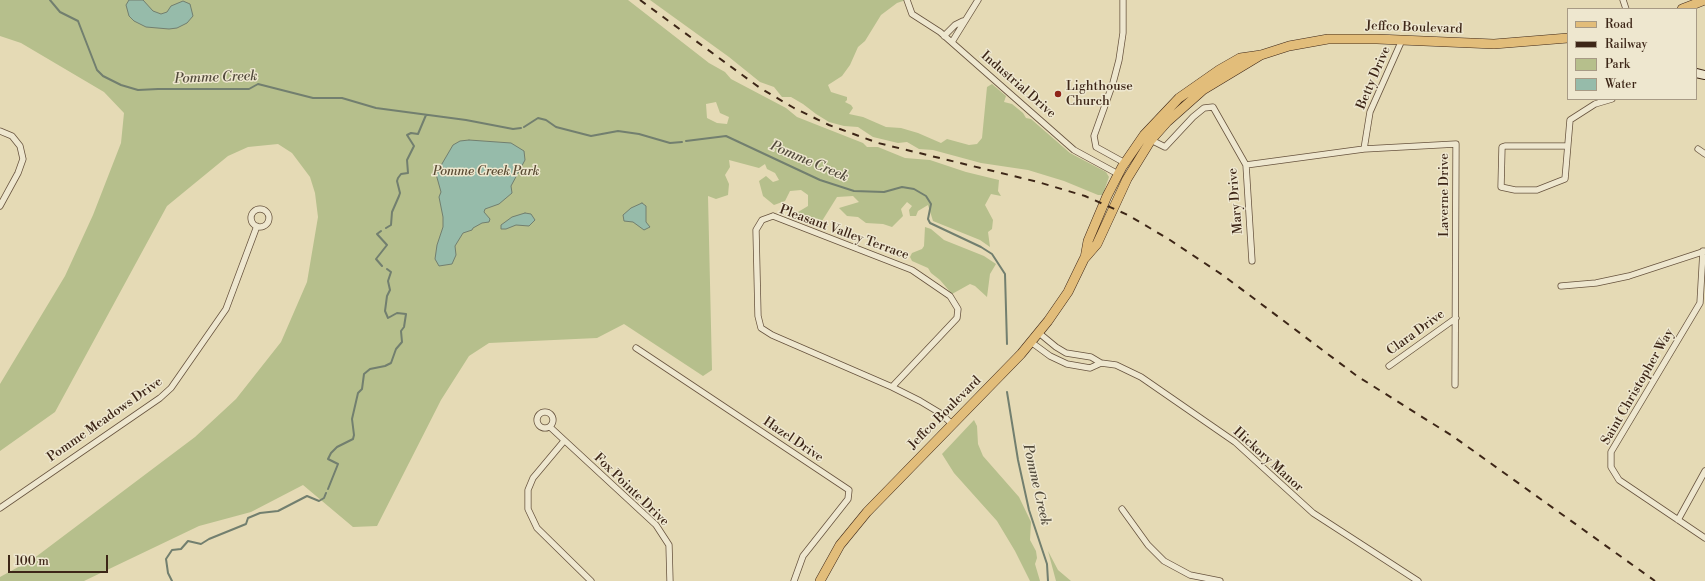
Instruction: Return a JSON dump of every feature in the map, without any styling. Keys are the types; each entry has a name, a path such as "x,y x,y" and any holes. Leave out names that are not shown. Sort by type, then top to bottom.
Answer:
{"main road":[{"path":"1685,8 1705,0"},
{"name":"Jeffco Boulevard","path":"820,581 828,563 854,526 887,489 952,424 1038,333 1068,292 1084,259 1088,240 1118,174 1144,135 1179,98 1218,70 1240,58 1261,55 1289,46 1328,39 1402,40 1494,44 1567,38"},
{"name":"Jeffco Boulevard","path":"1084,259 1097,244 1127,179 1151,140 1167,122 1203,90 1261,55"}],"street":[{"path":"952,42 959,33 963,22 978,0"},
{"path":"1123,0 1123,33 1116,72 1094,136 1096,147 1125,163"},
{"name":"Industrial Drive","path":"908,3 912,14 952,42 1074,150 1118,174"},
{"path":"944,36 952,27 963,22"},
{"path":"952,27 959,33"},
{"name":"Betty Drive","path":"1364,149 1370,112 1402,40"},
{"path":"1567,146 1504,146 1502,148 1501,187 1515,190 1537,190 1565,179 1570,120 1595,104 1609,100"},
{"name":"Mary Drive","path":"1151,140 1165,147 1193,117 1204,108 1213,107 1246,165 1252,261"},
{"path":"0,131 12,136 20,146 23,159 18,173 0,206"},
{"name":"Laverne Drive","path":"1246,165 1364,149 1456,144 1455,385"},
{"path":"1698,149 1705,154"},
{"name":"Pleasant Valley Terrace","path":"892,387 957,318 958,309 950,296 912,270 885,258 773,216 762,220 756,230 758,316 761,328 772,335 892,387 920,401 952,424"},
{"name":"Pomme Meadows Drive","path":"0,508 160,398 171,388 226,309 257,226"},
{"path":"1561,286 1596,283 1629,276 1704,251"},
{"name":"Saint Christopher Way","path":"1704,251 1700,303 1611,452 1611,467 1619,480 1705,538"},
{"name":"Clara Drive","path":"1389,366 1456,318"},
{"name":"Hickory Manor","path":"1038,333 1066,353 1091,357 1101,363 1124,368 1141,377 1235,442 1313,513 1418,581"},
{"name":"Hickory Manor","path":"1031,342 1050,356 1067,364 1090,368 1101,363"},
{"name":"Hazel Drive","path":"636,348 849,490 848,499 803,556 794,581"},
{"name":"Fox Pointe Drive","path":"550,427 656,525 669,545 670,581"},
{"path":"564,441 533,478 528,490 528,509 538,528 591,581"},
{"path":"1678,520 1705,471"},
{"path":"1122,509 1157,555 1173,568 1192,579 1220,581"}],"green space":[{"name":"Pomme Creek Park","path":"0,0 628,0 709,63 725,72 731,79 786,108 797,117 863,143 867,147 878,147 905,158 930,160 966,172 999,180 998,191 1001,196 991,194 985,205 993,220 992,229 988,232 990,247 980,240 933,221 928,205 918,211 916,216 910,216 909,210 912,206 907,202 901,209 903,216 892,227 883,224 866,223 858,217 847,216 839,208 859,202 853,196 837,197 822,221 812,223 798,212 808,206 808,195 801,190 790,191 785,201 774,205 763,196 759,181 766,176 773,182 779,180 775,173 767,169 765,164 759,168 729,160 730,167 725,175 729,184 728,195 716,199 708,196 712,370 703,376 624,324 597,338 489,343 469,356 441,400 377,526 353,527 303,485 251,512 199,526 84,581 0,581 0,577 33,559 195,437 236,399 281,342 307,282 318,217 315,193 310,177 292,153 278,144 248,147 228,156 167,206 55,412 0,451 0,384 65,276 93,215 121,143 124,113 104,92 21,43 0,36","holes":["716,102 720,113 729,117 727,124 717,123 707,118 706,104"]},
{"path":"650,0 906,0 897,3 881,15 865,41 858,47 850,65 842,76 828,85 831,92 847,97 845,102 853,108 849,114 863,117 886,127 901,128 918,133 941,143 947,139 969,145 977,144 982,138 987,87 992,84 1006,96 1004,102 1012,104 1023,113 1026,118 1031,119 1070,153 1106,172 1109,177 1104,191 1102,195 1098,195 1064,181 1028,170 981,163 933,150 919,149 907,142 898,143 873,137 858,127 844,126 829,122 791,97 782,97 774,87 760,82 729,57"},
{"path":"925,227 931,229 944,240 984,256 996,264 990,274 987,297 975,286 970,284 952,294 928,268 912,261 910,257 912,253 922,249 924,246"},
{"path":"974,420 977,426 978,444 983,456 1019,497 1031,522 1030,540 1036,551 1037,558 1035,564 1040,581 1030,581 1015,551 997,521 954,473 942,454"},
{"path":"1048,551 1058,570 1071,581 1056,581"}],"water":[{"path":"129,0 143,0 153,11 161,14 167,12 171,6 183,1 190,4 193,16 187,23 177,28 169,29 146,27 134,21 129,16 126,5"},
{"path":"469,140 511,143 524,151 525,160 511,186 512,193 499,204 485,209 484,212 490,219 489,222 482,223 472,230 463,233 455,246 456,255 452,264 439,266 435,259 437,245 443,227 443,217 439,197 441,192 436,174 453,145 460,141"},
{"path":"642,203 646,206 646,222 650,227 644,230 633,222 624,221 623,215 631,208"},
{"path":"525,213 531,214 535,220 529,226 516,225 506,229 501,229 501,225 512,217"}],"waterway":[{"name":"Pomme Creek","path":"50,0 60,12 78,21 97,70 103,76 121,85 138,90 249,89 258,84 313,98 342,98 376,108 466,120 513,129 521,128"},
{"path":"386,228 391,225 392,212 400,193 397,181 398,178 401,174 408,173 407,160 414,146 407,135 411,133 418,134 426,115"},
{"name":"Pomme Creek","path":"524,127 538,118 546,120 556,127 591,136 618,131 639,134 670,143 682,142"},
{"name":"Pomme Creek","path":"686,141 726,136 820,180 854,191 884,192 902,187 914,189 926,196 931,204 928,219 930,223 981,247 992,254 1005,274 1007,344"},
{"path":"381,231 377,234 387,245 376,259 382,266"},
{"path":"328,489 338,464 328,459 337,447 353,439 352,419 358,393 362,389 364,374 370,369 385,366 391,363 396,349 402,342 401,331 404,327 406,314 397,313 388,318 385,311 387,296 390,290 388,281 391,272 387,269"},
{"name":"Pomme Creek","path":"1007,392 1018,460 1029,510 1047,564 1048,581"},
{"path":"172,581 168,573 166,559 172,550 181,549 188,541 201,544 209,539 246,524 248,518 260,513 278,511 307,496 319,501 324,498 326,493"}],"railway":[{"path":"640,0 760,88 794,108 829,125 878,143 1038,182 1085,196 1128,215 1170,240 1224,276 1357,376 1454,437 1655,581"}],"place":[{"name":"Lighthouse Church","path":"1058,94"}]}
